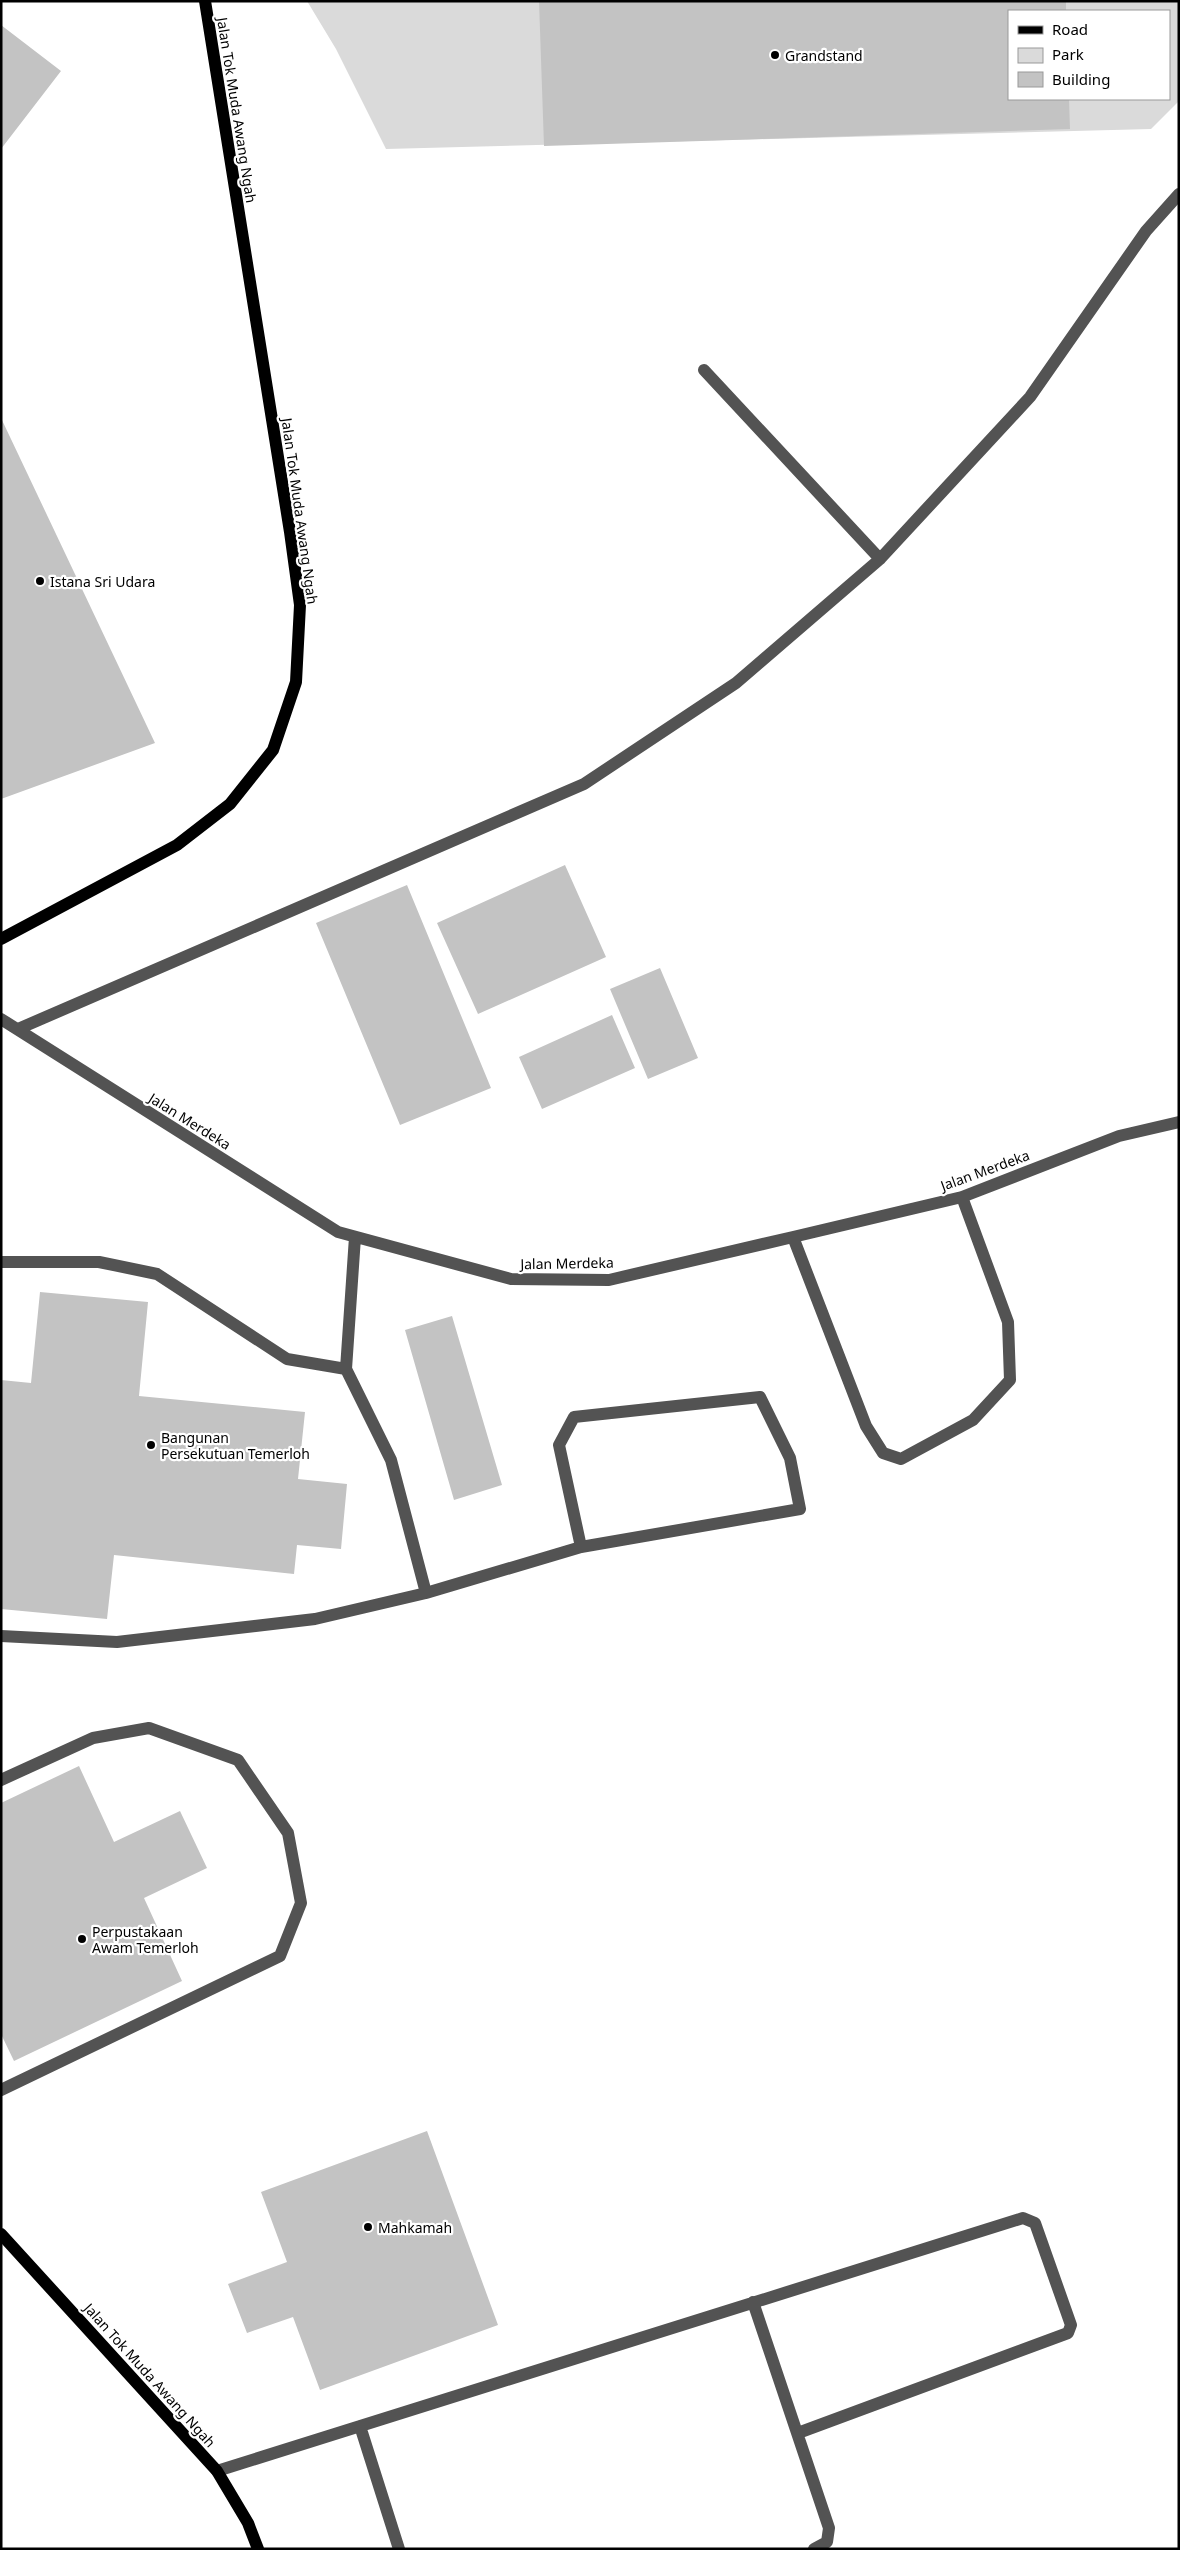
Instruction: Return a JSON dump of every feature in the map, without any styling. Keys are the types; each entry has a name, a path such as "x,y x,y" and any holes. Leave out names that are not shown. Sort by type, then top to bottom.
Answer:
{"main road":[{"name":"Jalan Tok Muda Awang Ngah","path":"1,939 178,845 230,804 274,750 296,682 300,605 205,1"},
{"name":"Jalan Tok Muda Awang Ngah","path":"1,2234 217,2471 235,2497 258,2549"}],"street":[{"path":"18,1029 584,784 736,683 880,559 1030,397 1146,231 1179,194"},
{"path":"704,370 880,559"},
{"name":"Jalan Merdeka","path":"1,1019 338,1232 511,1279 609,1280 793,1237 962,1197 1119,1136 1179,1122"},
{"path":"793,1237 866,1426 883,1453 902,1459 973,1420 1010,1380 1008,1322 962,1197"},
{"path":"355,1238 346,1369 390,1460 426,1593"},
{"path":"1,1262 98,1262 157,1274 287,1359 346,1369"},
{"path":"1,1636 117,1642 315,1619 426,1593 581,1547 800,1509 790,1458 760,1397 574,1417 559,1445 581,1547"},
{"path":"1,1780 93,1738 149,1728 238,1760 288,1833 301,1903 280,1956 1,2090"},
{"path":"217,2471 1023,2218 1035,2223 1071,2325 1068,2332 1063,2336 798,2433"},
{"path":"754,2302 829,2528 827,2542 814,2549"},
{"path":"360,2426 399,2549"}],"green space":[{"name":"Grandstand","path":"307,1 1179,1 1179,101 1151,129 386,149 336,49"}],"building":[{"name":"Grandstand","path":"539,1 1066,1 1066,10 1008,10 1008,100 1069,100 1070,129 544,146"},
{"path":"1,25 61,71 1,149"},
{"name":"Istana Sri Udara","path":"1,418 155,743 1,799"},
{"path":"565,865 606,957 478,1014 437,923"},
{"path":"407,885 491,1088 400,1125 316,923"},
{"path":"660,968 698,1058 648,1079 610,989"},
{"path":"612,1015 635,1068 542,1109 519,1057"},
{"name":"Bangunan Persekutuan Temerloh","path":"40,1292 148,1302 139,1396 305,1412 298,1479 347,1484 341,1549 297,1545 294,1574 114,1555 107,1619 1,1609 1,1380 31,1383"},
{"path":"452,1316 502,1485 454,1500 405,1330"},
{"name":"Perpustakaan Awam Temerloh","path":"79,1766 114,1842 180,1811 207,1868 144,1898 182,1981 14,2061 1,2034 1,1803"},
{"name":"Mahkamah","path":"427,2131 498,2325 320,2390 293,2317 247,2333 228,2284 287,2262 261,2192"}],"place":[{"name":"Grandstand","path":"775,55"},
{"name":"Istana Sri Udara","path":"40,581"},
{"name":"Bangunan Persekutuan Temerloh","path":"151,1445"},
{"name":"Perpustakaan Awam Temerloh","path":"82,1939"},
{"name":"Mahkamah","path":"368,2227"}]}
